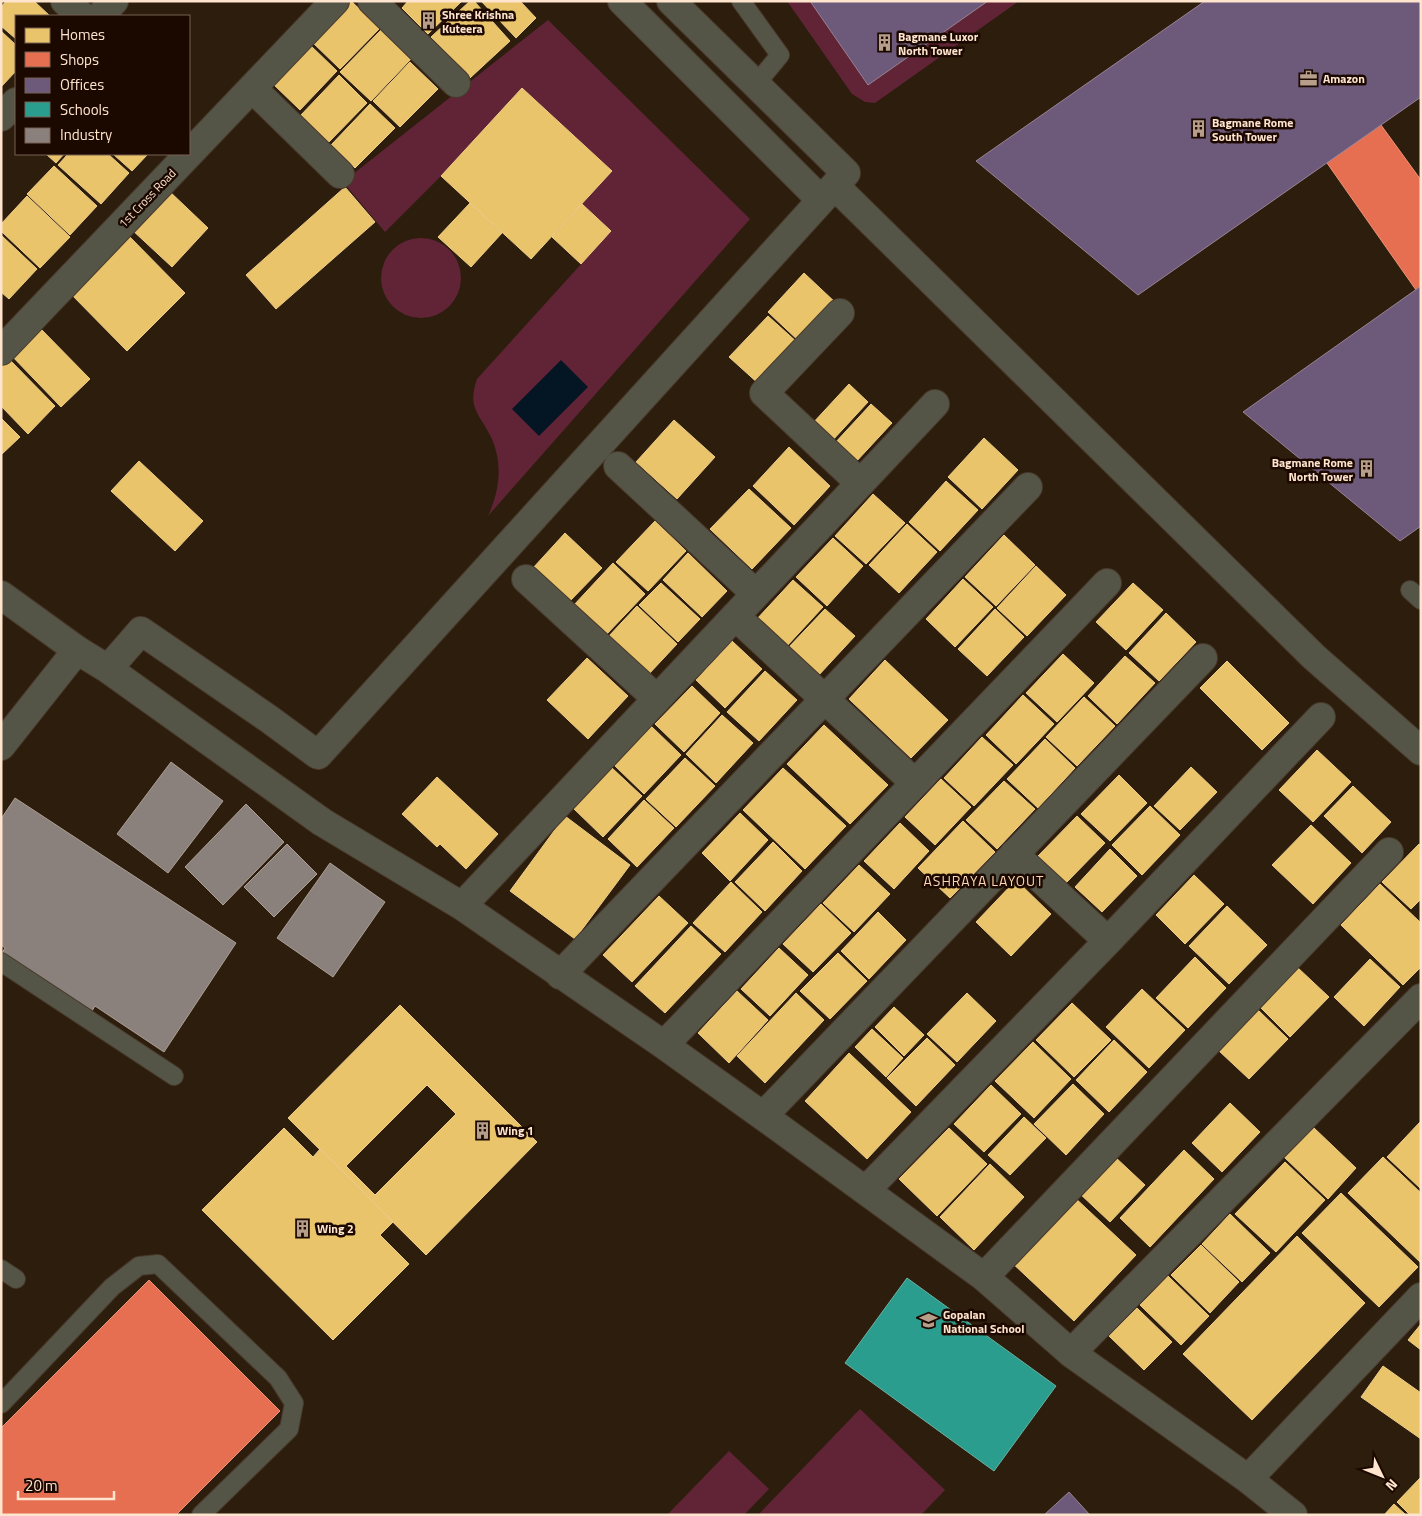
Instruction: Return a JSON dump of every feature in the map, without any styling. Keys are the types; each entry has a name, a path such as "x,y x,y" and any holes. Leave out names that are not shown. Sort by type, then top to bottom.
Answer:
{"street":[{"path":"65,1 81,15"},
{"path":"101,15 114,1"},
{"name":"1st Cross Road","path":"192,146 252,88 335,1"},
{"path":"372,1 456,84"},
{"path":"622,1 834,187 1314,657 1421,751"},
{"path":"671,1 756,84 834,187"},
{"path":"252,88 340,174"},
{"path":"1,117 15,103"},
{"name":"1st Cross Road","path":"1,351 184,155"},
{"path":"108,669 141,631 270,719 318,755 834,187"},
{"path":"840,313 764,393 860,483"},
{"path":"462,906 934,404"},
{"path":"618,466 756,594"},
{"path":"560,974 1028,487"},
{"path":"526,579 658,699"},
{"path":"664,1045 1107,583"},
{"path":"1,595 322,822 462,906 664,1045 984,1277 1071,1353 1248,1479 1293,1515"},
{"path":"735,616 915,783"},
{"path":"1,746 77,650"},
{"path":"763,1116 1203,658"},
{"path":"866,1190 1108,942 1321,717"},
{"path":"984,1277 1389,852"},
{"path":"1014,854 1108,942"},
{"path":"1071,1353 1421,998"},
{"path":"1248,1479 1421,1297"}],"lane":[{"path":"741,1 780,55 756,84"},
{"path":"1,962 174,1076"},
{"path":"1,1404 112,1287 139,1266 158,1264 278,1378 294,1402 289,1429 202,1515"},
{"path":"1,1269 16,1279"}],"shaded area":[{"path":"787,1 810,1 868,85 988,1 1019,1 875,103 865,102 852,94"},
{"path":"548,20 750,219 488,516 495,496 498,467 495,447 474,404 473,397 477,379 611,231 582,204 612,171 522,88 441,176 385,232 343,182"},
{"path":"421,238 436,241 449,250 458,263 461,278 458,293 449,306 436,315 421,318 406,315 393,306 384,293 381,278 384,263 393,250 406,241"},
{"path":"860,1409 945,1490 921,1515 758,1515"},
{"path":"729,1451 769,1489 744,1515 667,1515"}],"water":[{"path":"561,360 588,387 539,436 512,409"}],"building: Homes":[{"path":"6,1 34,1 49,15 15,15 15,38 1,26 1,7"},
{"path":"348,1 351,1 380,28 340,69 310,40"},
{"name":"Shree Krishna Kuteera","path":"408,1 462,1 428,34 402,8"},
{"path":"470,1 474,1 510,41 470,78 431,37"},
{"name":"Shree Krishna Kuteera","path":"481,1 520,1 536,18 516,38"},
{"path":"381,30 411,59 371,101 340,72"},
{"path":"1,31 15,44 15,72 1,87"},
{"path":"309,44 337,71 300,110 271,82"},
{"path":"410,62 438,89 400,127 373,101"},
{"path":"339,75 367,103 328,143 300,116"},
{"path":"522,88 612,171 531,259 441,176"},
{"path":"370,104 395,128 355,168 331,145"},
{"path":"47,155 63,155 56,163"},
{"path":"67,155 109,155 129,173 101,204 58,165"},
{"path":"114,155 147,155 132,171"},
{"path":"54,166 97,206 70,235 27,194"},
{"path":"345,187 375,222 276,309 246,275"},
{"path":"167,189 208,228 172,267 130,228"},
{"path":"27,196 70,237 40,268 1,231 1,224"},
{"path":"470,203 502,233 471,267 438,237"},
{"path":"582,204 611,231 581,264 552,237"},
{"path":"125,232 185,293 127,351 67,290"},
{"path":"1,235 37,269 9,299 1,292"},
{"path":"804,273 837,304 801,343 768,312"},
{"path":"768,316 799,344 760,385 729,357"},
{"path":"38,326 90,379 61,407 10,354"},
{"path":"7,357 55,406 28,434 1,406 1,362"},
{"path":"849,384 868,402 831,442 812,424"},
{"path":"871,404 892,423 854,464 834,444"},
{"path":"1,418 20,437 1,455"},
{"path":"674,420 715,457 677,499 636,462"},
{"path":"984,438 1018,470 982,509 948,477"},
{"path":"789,447 830,486 794,525 753,486"},
{"path":"139,461 203,521 175,551 111,491"},
{"path":"946,481 978,510 940,551 909,522"},
{"path":"749,489 791,528 752,569 710,529"},
{"path":"873,494 905,523 866,564 835,536"},
{"path":"655,521 686,551 648,591 616,562"},
{"path":"907,524 937,552 899,593 869,565"},
{"path":"565,533 602,568 569,602 533,568"},
{"path":"1004,535 1035,565 996,606 965,577"},
{"path":"833,538 863,566 827,606 796,577"},
{"path":"688,553 727,591 702,617 663,580"},
{"path":"613,563 645,594 605,636 573,606"},
{"path":"1036,566 1066,595 1027,636 997,608"},
{"path":"963,579 993,607 955,647 926,619"},
{"path":"793,580 823,607 786,647 756,620"},
{"path":"661,583 700,619 678,642 639,605"},
{"path":"1133,583 1163,610 1126,650 1096,622"},
{"path":"637,606 677,644 648,675 608,637"},
{"path":"825,609 855,636 818,676 788,648"},
{"path":"995,609 1024,637 987,676 958,649"},
{"path":"1166,613 1196,642 1159,681 1129,653"},
{"path":"732,641 762,669 725,708 696,680"},
{"path":"1063,654 1094,683 1057,722 1026,693"},
{"path":"1125,656 1155,683 1117,724 1088,696"},
{"path":"587,658 628,696 588,739 547,700"},
{"path":"885,660 948,720 911,758 849,699"},
{"path":"1227,661 1289,723 1262,750 1200,688"},
{"path":"765,671 797,700 759,741 727,712"},
{"path":"692,686 720,713 684,752 655,724"},
{"path":"1023,695 1054,724 1016,764 986,735"},
{"path":"1084,697 1115,726 1077,766 1046,737"},
{"path":"722,715 753,743 716,783 686,754"},
{"path":"824,725 888,785 850,824 787,764"},
{"path":"651,726 681,755 644,794 614,765"},
{"path":"982,737 1013,765 974,806 944,778"},
{"path":"1045,739 1075,768 1038,808 1007,779"},
{"path":"1317,750 1351,782 1313,822 1279,790"},
{"path":"685,758 715,786 676,827 646,799"},
{"path":"1191,767 1217,792 1180,830 1154,806"},
{"path":"612,768 642,796 603,837 573,808"},
{"path":"783,768 846,826 805,869 743,810"},
{"path":"1119,775 1147,803 1110,841 1081,814"},
{"path":"437,777 498,834 466,869 440,844 437,847 402,814"},
{"path":"941,779 971,807 935,845 905,817"},
{"path":"1004,781 1035,809 997,849 966,820"},
{"path":"1353,786 1391,822 1362,853 1324,816"},
{"path":"644,800 674,828 637,867 608,839"},
{"path":"1150,806 1180,835 1142,875 1112,845"},
{"path":"740,813 768,840 730,881 702,853"},
{"path":"565,816 630,865 575,939 510,891"},
{"path":"1077,816 1105,843 1066,883 1038,856"},
{"path":"963,821 995,852 950,898 918,868"},
{"path":"900,823 929,851 894,889 864,861"},
{"path":"1311,825 1351,863 1313,904 1272,865"},
{"path":"773,842 802,871 765,911 735,882"},
{"path":"1419,844 1421,845 1421,899 1411,909 1382,882"},
{"path":"1110,849 1137,876 1102,912 1075,887"},
{"path":"859,865 890,894 854,932 823,903"},
{"path":"1194,875 1224,904 1185,944 1156,915"},
{"path":"1016,880 1051,914 1011,956 976,922"},
{"path":"731,882 762,912 725,952 693,923"},
{"path":"1380,884 1421,923 1421,967 1403,985 1341,925"},
{"path":"659,896 688,923 632,982 603,955"},
{"path":"821,904 851,933 813,972 783,944"},
{"path":"1227,906 1267,945 1229,984 1189,946"},
{"path":"878,912 906,940 869,979 841,951"},
{"path":"691,926 721,954 665,1013 635,986"},
{"path":"779,948 808,975 770,1016 741,989"},
{"path":"838,953 867,981 830,1019 800,991"},
{"path":"1195,957 1226,988 1188,1028 1156,998"},
{"path":"1370,959 1400,987 1364,1026 1334,997"},
{"path":"1297,967 1329,997 1290,1037 1259,1006"},
{"path":"1142,989 1185,1030 1149,1068 1106,1027"},
{"path":"737,991 768,1020 729,1063 698,1033"},
{"path":"796,993 824,1020 765,1083 737,1056"},
{"path":"967,993 996,1021 957,1062 927,1034"},
{"path":"1072,1003 1111,1040 1074,1077 1036,1040"},
{"name":"Wing 1","path":"400,1005 537,1142 426,1255 288,1118","holes":["427,1085 456,1114 375,1195 346,1166"]},
{"path":"894,1007 924,1035 904,1056 875,1027"},
{"path":"1257,1009 1288,1039 1249,1079 1218,1050"},
{"path":"872,1029 903,1058 886,1077 855,1047"},
{"path":"927,1038 955,1065 916,1106 887,1078"},
{"path":"1114,1040 1147,1072 1109,1112 1076,1080"},
{"path":"1033,1042 1071,1079 1034,1118 995,1081"},
{"path":"849,1053 911,1112 867,1159 805,1101"},
{"path":"1073,1084 1104,1114 1066,1155 1034,1124"},
{"path":"991,1085 1021,1114 984,1152 954,1124"},
{"path":"1230,1103 1260,1132 1222,1172 1192,1143"},
{"path":"1024,1117 1046,1138 1010,1175 988,1155"},
{"path":"1421,1123 1421,1189 1387,1157"},
{"path":"1313,1127 1356,1168 1328,1199 1284,1157"},
{"name":"Wing 2","path":"284,1128 313,1157 320,1149 393,1222 380,1235 409,1264 333,1340 202,1210"},
{"path":"949,1128 987,1164 937,1216 899,1179"},
{"path":"1184,1150 1214,1179 1150,1247 1120,1218"},
{"path":"1113,1155 1145,1185 1110,1222 1078,1192"},
{"path":"1383,1157 1421,1193 1421,1263 1348,1193"},
{"path":"1285,1162 1325,1200 1276,1252 1235,1214"},
{"path":"990,1164 1024,1197 974,1250 940,1217"},
{"path":"1341,1193 1418,1267 1379,1307 1302,1233"},
{"path":"1072,1195 1136,1255 1074,1321 1009,1260"},
{"path":"1230,1214 1270,1253 1242,1282 1202,1244"},
{"path":"1297,1236 1365,1303 1252,1420 1183,1354"},
{"path":"1201,1245 1239,1282 1210,1313 1171,1275"},
{"path":"1168,1276 1209,1316 1181,1345 1140,1305"},
{"path":"1137,1308 1172,1342 1144,1370 1109,1336"},
{"path":"1421,1324 1421,1350 1408,1340"},
{"path":"1383,1366 1421,1393 1421,1439 1361,1397"},
{"path":"1421,1477 1421,1515 1410,1515 1397,1502"},
{"path":"1394,1504 1406,1515 1384,1515"}],"building: Shops":[{"path":"1381,125 1421,180 1421,286 1416,290 1327,163"},
{"path":"149,1280 280,1411 176,1515 1,1515 1,1428"}],"building: Offices":[{"name":"Bagmane Luxor North Tower","path":"810,1 988,1 868,85"},
{"name":"Bagmane Rome South Tower","path":"1205,1 1421,1 1421,97 1138,295 976,161"},
{"name":"Bagmane Rome North Tower","path":"1421,286 1421,526 1400,541 1243,412"},
{"path":"1069,1492 1090,1515 1044,1515"}],"building: Schools":[{"path":"907,1278 1056,1386 994,1471 845,1363"}],"building: Industry":[{"path":"171,762 223,801 168,873 117,834"},
{"path":"15,798 236,943 164,1052 95,1006 89,1016 2,953 5,948 1,945 1,819"},
{"path":"246,804 284,842 223,905 185,867"},
{"path":"287,844 317,874 274,917 244,887"},
{"path":"330,863 385,902 333,977 277,938"}],"place":[{"name":"Shree Krishna Kuteera","path":"428,21"},
{"name":"Bagmane Luxor North Tower","path":"884,43"},
{"name":"Amazon","path":"1309,78"},
{"name":"Bagmane Rome South Tower","path":"1198,129"},
{"name":"Bagmane Rome North Tower","path":"1367,469"},
{"name":"Wing 1","path":"483,1130"},
{"name":"Wing 2","path":"303,1228"},
{"name":"Gopalan National School","path":"929,1321"}],"district":[{"name":"ASHRAYA LAYOUT","path":"984,880"}]}
